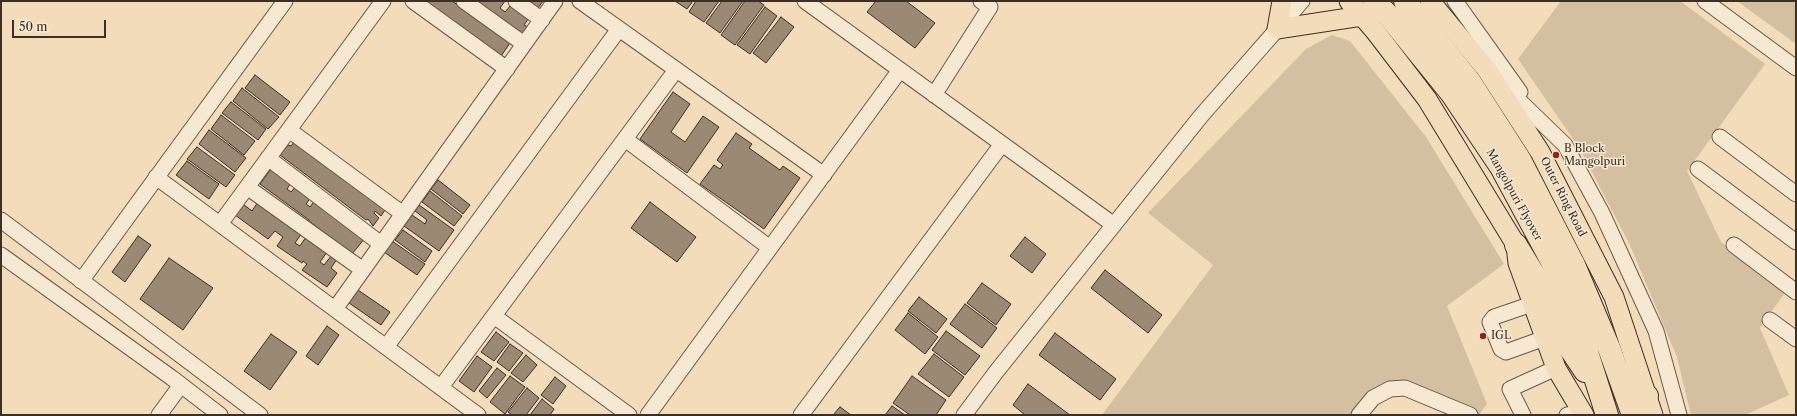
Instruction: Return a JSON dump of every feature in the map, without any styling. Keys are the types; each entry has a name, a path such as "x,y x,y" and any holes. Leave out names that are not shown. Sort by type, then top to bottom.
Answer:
{"highway":[{"name":"Mangolpuri Flyover","path":"1405,1 1470,82 1520,160 1574,265 1614,361 1633,415"},
{"name":"Mangolpuri Flyover","path":"1368,8 1389,16 1452,94 1501,167 1556,269 1592,367 1604,405"},
{"path":"1516,245 1539,283 1557,329 1604,405"},
{"path":"1614,361 1650,405"}],"main road":[{"path":"1282,1 1277,29 1368,8"},
{"path":"1349,1 1368,8 1427,99 1516,245 1518,263 1532,304 1556,368 1578,414"},
{"name":"Outer Ring Road","path":"1430,1 1487,70 1540,152 1614,297 1650,405"}],"street":[{"path":"81,281 285,1"},
{"path":"220,224 384,1"},
{"path":"413,1 507,69"},
{"path":"464,1 524,44"},
{"path":"516,1 542,20"},
{"path":"335,309 555,1"},
{"path":"580,1 824,175"},
{"path":"805,1 1114,225"},
{"path":"964,415 996,372 1201,116 1302,1"},
{"path":"1455,1 1540,121"},
{"path":"1705,1 1796,68"},
{"path":"934,95 988,3"},
{"path":"386,347 619,29"},
{"path":"441,387 676,70"},
{"path":"648,415 900,70"},
{"path":"1487,70 1564,144 1602,213 1656,330 1679,415"},
{"path":"289,130 403,214"},
{"path":"1720,137 1796,194"},
{"path":"625,139 770,248"},
{"path":"801,415 1002,144"},
{"path":"268,158 381,244"},
{"path":"1698,169 1796,242"},
{"path":"156,177 478,415"},
{"path":"247,187 363,270"},
{"path":"1,220 260,415"},
{"path":"1734,245 1796,292"},
{"path":"1,255 181,385 220,415"},
{"path":"1532,304 1494,317 1490,322 1501,348 1506,352 1545,338"},
{"path":"494,316 629,415"},
{"path":"1770,320 1796,339"},
{"path":"1523,415 1510,389 1556,368"},
{"path":"159,415 181,385"},
{"path":"1359,415 1373,398 1390,389 1405,388 1470,415"}],"shaded area":[{"path":"1561,1 1680,1 1765,64 1687,171 1721,242 1786,291 1760,328 1789,395 1745,415 1691,415 1677,357 1629,243 1580,149 1518,59"},
{"path":"1737,1 1796,1 1796,44"},
{"path":"1332,35 1350,41 1426,137 1504,264 1447,306 1487,404 1479,415 1470,415 1390,385 1364,415 1102,415 1213,265 1148,213 1306,49"}],"building":[{"path":"416,1 452,1 510,43 499,59"},
{"path":"470,1 505,1 500,8 505,12 511,5 529,18 524,25 528,27 521,37"},
{"path":"524,1 543,1 536,11"},
{"path":"675,1 693,1 687,9"},
{"path":"696,1 719,1 704,22 689,12"},
{"path":"722,1 743,1 720,33 706,23"},
{"path":"745,1 758,1 764,5 735,45 721,35"},
{"path":"876,1 906,1 935,23 915,48 867,12"},
{"path":"765,7 777,16 750,54 737,45"},
{"path":"781,17 794,27 766,63 753,53"},
{"path":"255,75 290,102 280,115 245,88"},
{"path":"242,88 279,117 268,129 233,101"},
{"path":"673,92 690,104 671,132 685,142 703,116 719,127 687,173 640,139"},
{"path":"231,102 266,129 258,140 222,113"},
{"path":"221,115 255,141 244,155 211,129"},
{"path":"209,130 246,158 235,172 199,144"},
{"path":"736,133 752,144 749,148 780,170 783,166 800,178 764,229 700,184 714,165 720,169 723,165 717,160"},
{"path":"297,138 387,207 381,216 375,211 374,213 379,218 373,226 368,219 366,220 280,155 288,145 291,146"},
{"path":"197,147 235,175 226,187 187,159"},
{"path":"187,161 219,184 209,199 176,175"},
{"path":"273,166 292,181 287,189 291,192 297,185 312,196 306,204 310,207 316,199 365,238 352,254 260,184"},
{"path":"438,180 470,205 463,214 431,189"},
{"path":"430,191 462,216 454,226 422,202"},
{"path":"258,202 302,233 295,243 300,246 306,237 327,252 320,262 324,265 332,255 337,259 331,268 337,273 327,287 302,270 307,264 303,261 302,263 277,246 283,237 275,231 268,239 235,215 243,204 252,211"},
{"path":"650,202 696,237 677,262 631,228"},
{"path":"419,205 454,230 439,251 404,226 412,215 425,224 427,220 415,211"},
{"path":"403,230 432,251 425,262 395,240"},
{"path":"138,236 151,245 125,282 112,272"},
{"path":"1025,237 1046,254 1032,273 1010,256"},
{"path":"392,241 425,264 417,275 384,252"},
{"path":"169,258 213,288 183,330 140,299"},
{"path":"1105,270 1162,315 1148,333 1091,288"},
{"path":"982,283 1011,304 996,325 967,303"},
{"path":"358,290 390,312 381,325 349,303"},
{"path":"919,297 947,319 936,333 908,311"},
{"path":"965,304 997,328 982,348 950,324"},
{"path":"908,313 938,337 925,354 895,330"},
{"path":"327,326 339,335 318,365 306,356"},
{"path":"946,331 980,356 965,375 932,350"},
{"path":"496,332 509,342 494,361 481,352"},
{"path":"1055,333 1116,379 1100,400 1039,355"},
{"path":"271,334 297,352 270,390 244,371"},
{"path":"510,344 523,353 509,371 497,362"},
{"path":"934,354 964,377 949,397 918,374"},
{"path":"526,355 537,365 523,382 511,373"},
{"path":"477,356 492,367 474,392 459,381"},
{"path":"497,368 506,375 487,398 479,391"},
{"path":"510,376 525,387 505,414 490,402"},
{"path":"912,376 946,400 936,415 910,415 893,403"},
{"path":"555,377 566,386 553,404 541,395"},
{"path":"1028,384 1070,415 1025,415 1013,405"},
{"path":"527,388 539,398 526,415 512,415 508,412"},
{"path":"542,399 554,409 550,415 530,415"},
{"path":"892,406 905,415 885,415"},
{"path":"840,407 851,415 833,415"}],"place":[{"name":"B Block Mangolpuri","path":"1556,155"},
{"name":"IGL","path":"1483,336"}]}
